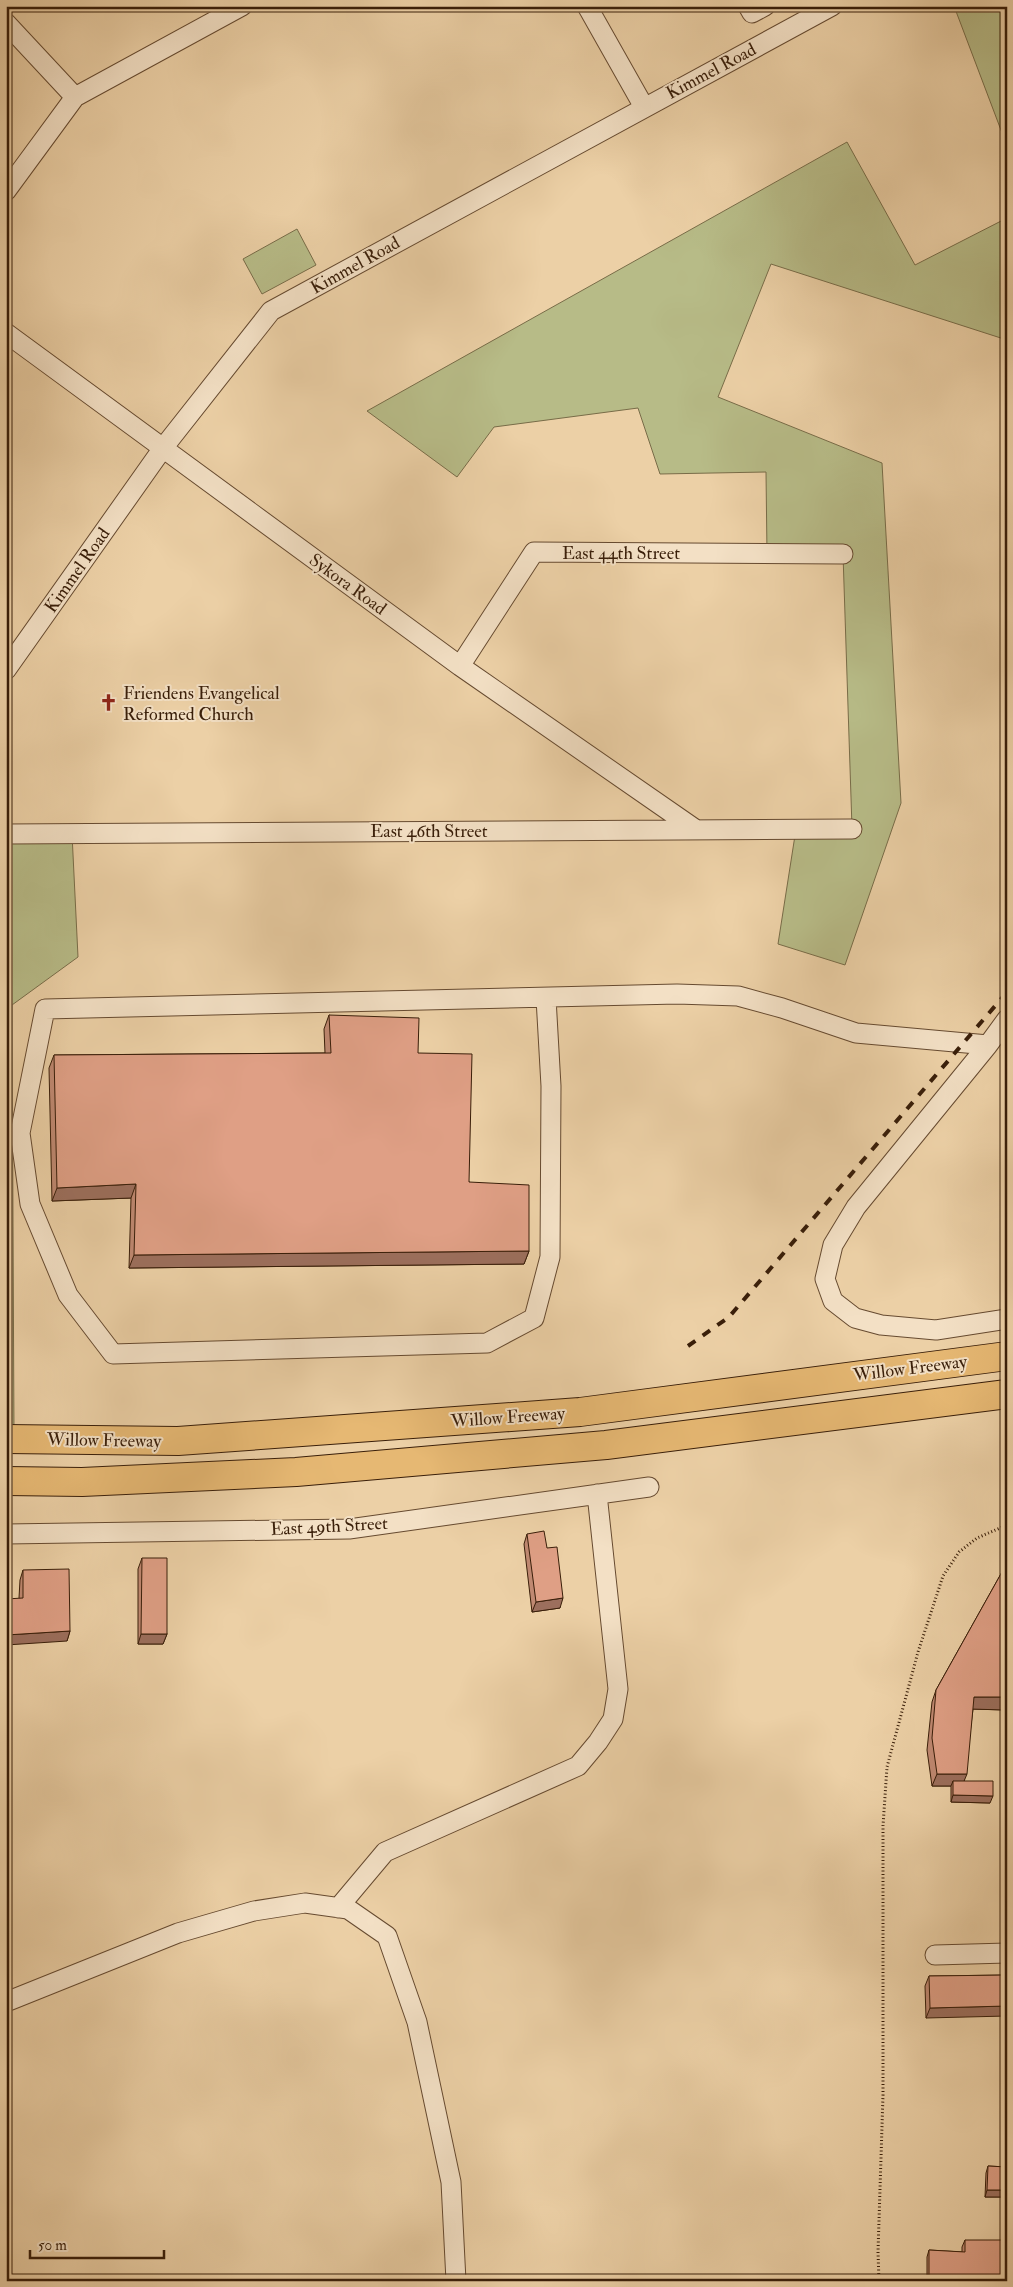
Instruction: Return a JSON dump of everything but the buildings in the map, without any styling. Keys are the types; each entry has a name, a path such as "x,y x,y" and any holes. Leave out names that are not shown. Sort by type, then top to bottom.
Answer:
{"highway":[{"name":"Willow Freeway","path":"6,1439 178,1441 580,1412 1007,1356"},
{"name":"Willow Freeway","path":"6,1481 82,1482 296,1472 567,1449 998,1395"}],"street":[{"path":"6,191 75,98 242,6"},
{"path":"587,6 644,107"},
{"path":"748,6 752,13 765,6"},
{"name":"Kimmel Road","path":"6,670 163,448 271,311 832,6"},
{"path":"6,23 75,98"},
{"name":"Sykora Road","path":"6,333 460,666 695,829"},
{"name":"East 44th Street","path":"460,666 534,552 843,554"},
{"name":"East 46th Street","path":"6,834 852,829"},
{"path":"546,998 551,1086 550,1257 534,1318 487,1343 112,1354 68,1295 30,1204 20,1133 45,1009 677,994 738,996 782,1008 856,1033 988,1045"},
{"path":"1007,1019 856,1207 834,1246 825,1279 833,1301 855,1318 880,1325 936,1330 1007,1319"},
{"name":"East 49th Street","path":"6,1534 348,1529 649,1487"},
{"path":"338,1908 385,1852 578,1766 598,1742 612,1719 618,1689 597,1494"},
{"path":"6,2002 178,1933 254,1910 305,1903 348,1909 387,1936 417,2022 451,2182 456,2281"},
{"path":"934,1955 1007,1953"}],"path":[{"path":"880,2281 878,2252 883,2095 883,1826 887,1767 918,1652 943,1576 959,1552 978,1538 1007,1525"}],"green space":[{"path":"954,6 1007,6 1007,146"},
{"path":"847,142 915,265 1007,218 1007,340 771,264 718,397 882,463 901,803 845,965 778,944 796,829 852,828 843,554 767,554 766,472 660,474 638,408 494,427 457,477 367,411"},
{"path":"297,229 316,265 262,294 243,259"},
{"path":"6,834 72,834 78,957 12,1005 14,1439 6,1439"}],"railway":[{"path":"688,1346 729,1317 1007,992"}],"place":[{"name":"Friendens Evangelical Reformed Church","path":"109,703"}]}
